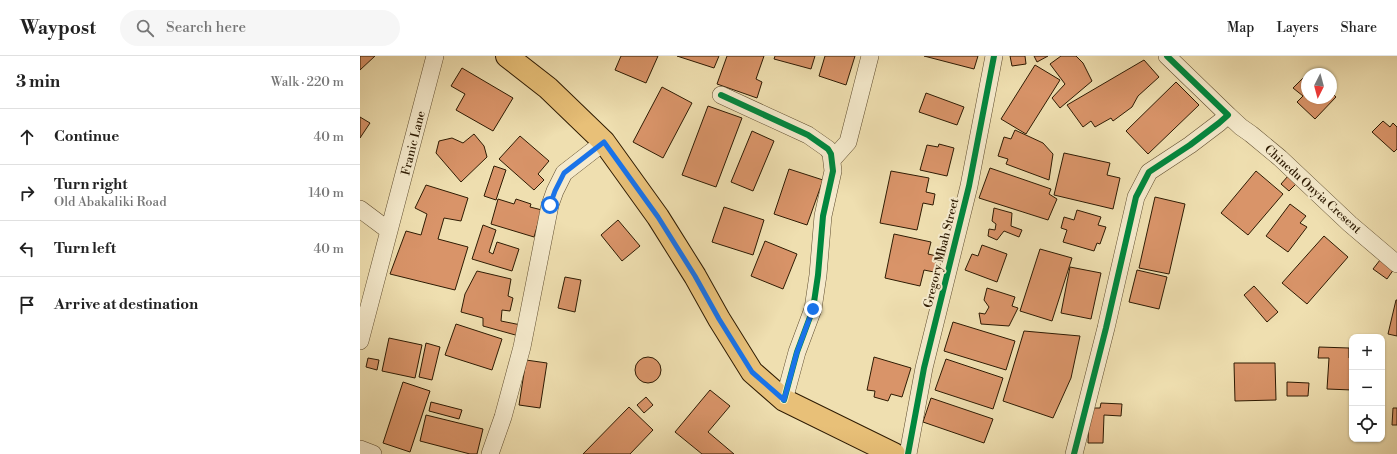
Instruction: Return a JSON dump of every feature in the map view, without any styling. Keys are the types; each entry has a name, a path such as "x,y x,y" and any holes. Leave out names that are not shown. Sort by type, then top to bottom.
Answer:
{"main road":[{"path":"507,56 548,88 604,142 658,217 752,372 784,400 894,454"}],"street":[{"name":"Franic Lane","path":"360,341 435,56"},
{"path":"832,160 848,142 870,56"},
{"name":"Gregory Mbah Street","path":"908,454 924,368 969,186 994,56"},
{"name":"Chinedu Onyia Cresent","path":"1167,56 1241,127 1280,158 1350,224 1397,264"},
{"path":"721,95 808,135 828,149 831,154 834,171 823,216 818,276 813,309 797,352 784,400"},
{"path":"1074,454 1106,328 1136,197 1149,172 1190,145 1228,115"},
{"path":"490,454 503,417 522,347 550,205 555,191 564,173 604,142"},
{"path":"360,209 388,230"},
{"path":"360,449 373,454"}],"building":[{"path":"360,56 375,56 360,70"},
{"path":"621,56 658,56 646,83 615,70"},
{"path":"677,56 719,56 714,68"},
{"path":"727,56 764,56 756,79 762,82 757,98 717,84"},
{"path":"775,56 815,56 811,69 774,59"},
{"path":"825,56 855,56 846,85 819,76"},
{"path":"924,56 978,56 974,69"},
{"path":"1010,56 1025,56 1026,64 1012,66"},
{"path":"1034,56 1048,56 1037,62"},
{"path":"1061,56 1076,56 1083,63 1092,81 1060,108 1052,98 1065,84 1050,64"},
{"path":"1144,60 1159,77 1138,96 1132,107 1113,121 1111,118 1095,127 1091,121 1083,127 1067,105"},
{"path":"1035,65 1060,80 1026,134 1001,119"},
{"path":"462,68 513,98 493,131 456,110 465,94 451,86"},
{"path":"1301,80 1301,94 1293,88"},
{"path":"1176,82 1199,105 1148,154 1126,131"},
{"path":"662,87 692,103 663,158 633,142"},
{"path":"926,93 964,107 957,125 919,112"},
{"path":"1301,98 1301,104 1329,104 1315,119 1297,102"},
{"path":"708,106 742,118 716,187 682,175"},
{"path":"360,117 370,123 360,138"},
{"path":"1383,121 1390,127 1393,123 1397,127 1397,149 1394,152 1372,132"},
{"path":"1015,130 1043,143 1053,154 1049,180 1006,164 1008,159 998,156 1004,137 1011,139"},
{"path":"752,131 774,141 753,191 731,182"},
{"path":"474,134 484,146 487,157 461,182 436,153 439,141 452,138 463,143"},
{"path":"520,136 549,161 538,174 544,180 534,190 499,159"},
{"path":"939,144 954,148 947,176 920,170 927,145 938,147"},
{"path":"1064,153 1110,163 1107,175 1120,178 1113,209 1054,195"},
{"path":"494,166 506,170 496,200 484,196"},
{"path":"990,168 1051,189 1049,194 1057,199 1048,220 979,198"},
{"path":"789,169 823,180 807,225 774,214"},
{"path":"891,171 929,178 926,192 935,194 933,205 923,203 917,230 880,223"},
{"path":"1256,171 1283,194 1248,235 1221,213"},
{"path":"1288,176 1297,183 1289,191 1281,184"},
{"path":"426,185 468,198 461,221 444,218 438,239 468,247 455,290 390,274 406,231 421,235 427,214 415,208"},
{"path":"1155,197 1185,204 1169,274 1139,268"},
{"path":"498,199 514,204 516,199 531,204 530,207 542,210 534,237 491,224"},
{"path":"1290,204 1306,216 1300,223 1307,227 1288,252 1266,236"},
{"path":"724,207 764,220 753,255 712,242"},
{"path":"994,208 1012,213 1011,226 1022,230 1019,237 1004,231 997,240 988,236 989,229 995,230 996,224 992,221"},
{"path":"1077,210 1101,217 1098,225 1106,227 1100,244 1097,243 1094,251 1063,242 1067,230 1061,228 1064,217 1074,220"},
{"path":"618,220 640,246 622,261 601,235"},
{"path":"483,225 496,230 489,252 493,254 497,242 519,249 512,271 472,259"},
{"path":"894,234 931,242 928,254 937,256 934,272 924,270 920,286 885,278"},
{"path":"1324,236 1348,257 1307,304 1282,283"},
{"path":"765,241 797,254 783,289 751,276"},
{"path":"982,245 1007,254 997,282 965,270 972,254 978,256"},
{"path":"1040,249 1072,258 1052,321 1020,311"},
{"path":"1380,260 1394,269 1387,279 1373,269"},
{"path":"1070,267 1101,273 1091,319 1061,313"},
{"path":"1137,270 1167,277 1159,309 1129,302"},
{"path":"477,271 511,279 508,296 513,298 510,311 502,310 501,321 521,325 519,336 483,326 483,318 461,312 465,294"},
{"path":"565,277 581,280 575,312 558,308"},
{"path":"1254,286 1278,312 1267,322 1244,295"},
{"path":"987,288 1015,297 1012,306 1018,308 1009,326 981,324 979,313 985,314 989,307 984,300"},
{"path":"1397,300 1397,336 1388,334"},
{"path":"953,322 1015,341 1006,370 944,351"},
{"path":"456,324 502,339 492,370 445,355"},
{"path":"1024,331 1080,336 1071,378 1053,418 1003,401"},
{"path":"389,338 422,345 415,378 382,371"},
{"path":"426,343 440,347 432,380 419,377"},
{"path":"1319,347 1349,348 1349,390 1327,389 1329,358 1318,358"},
{"path":"648,357 657,361 661,370 657,379 648,383 639,379 635,370 639,361"},
{"path":"874,357 911,368 902,397 891,394 888,401 874,397 875,391 867,390"},
{"path":"368,358 379,360 377,370 366,367"},
{"path":"946,359 1003,378 993,409 935,390"},
{"path":"526,360 547,363 540,408 519,405"},
{"path":"1234,363 1275,363 1276,400 1235,401"},
{"path":"403,382 430,391 410,452 383,443"},
{"path":"1287,382 1309,383 1308,396 1287,396"},
{"path":"710,390 730,406 708,432 734,454 702,454 675,432"},
{"path":"646,397 653,405 644,413 637,405"},
{"path":"931,398 993,419 984,443 923,422"},
{"path":"431,402 462,410 459,419 429,411"},
{"path":"1101,403 1122,404 1121,416 1104,415 1103,443 1088,443 1089,408 1100,408"},
{"path":"629,407 653,430 630,454 583,454"},
{"path":"1393,408 1397,408 1397,425 1392,425"},
{"path":"426,415 483,429 477,454 470,454 420,441"}],"cycle path":[{"path":"908,454 924,368 969,186 994,56"},
{"path":"1074,454 1106,328 1136,197 1149,172 1190,145 1228,115 1167,56"},
{"path":"721,95 808,135 828,149 831,154 833,171 823,216 818,275 813,309 797,352 784,400"}],"route":[{"path":"550,205 564,173 604,142 658,217 752,372 784,400 797,352 813,309"}]}
